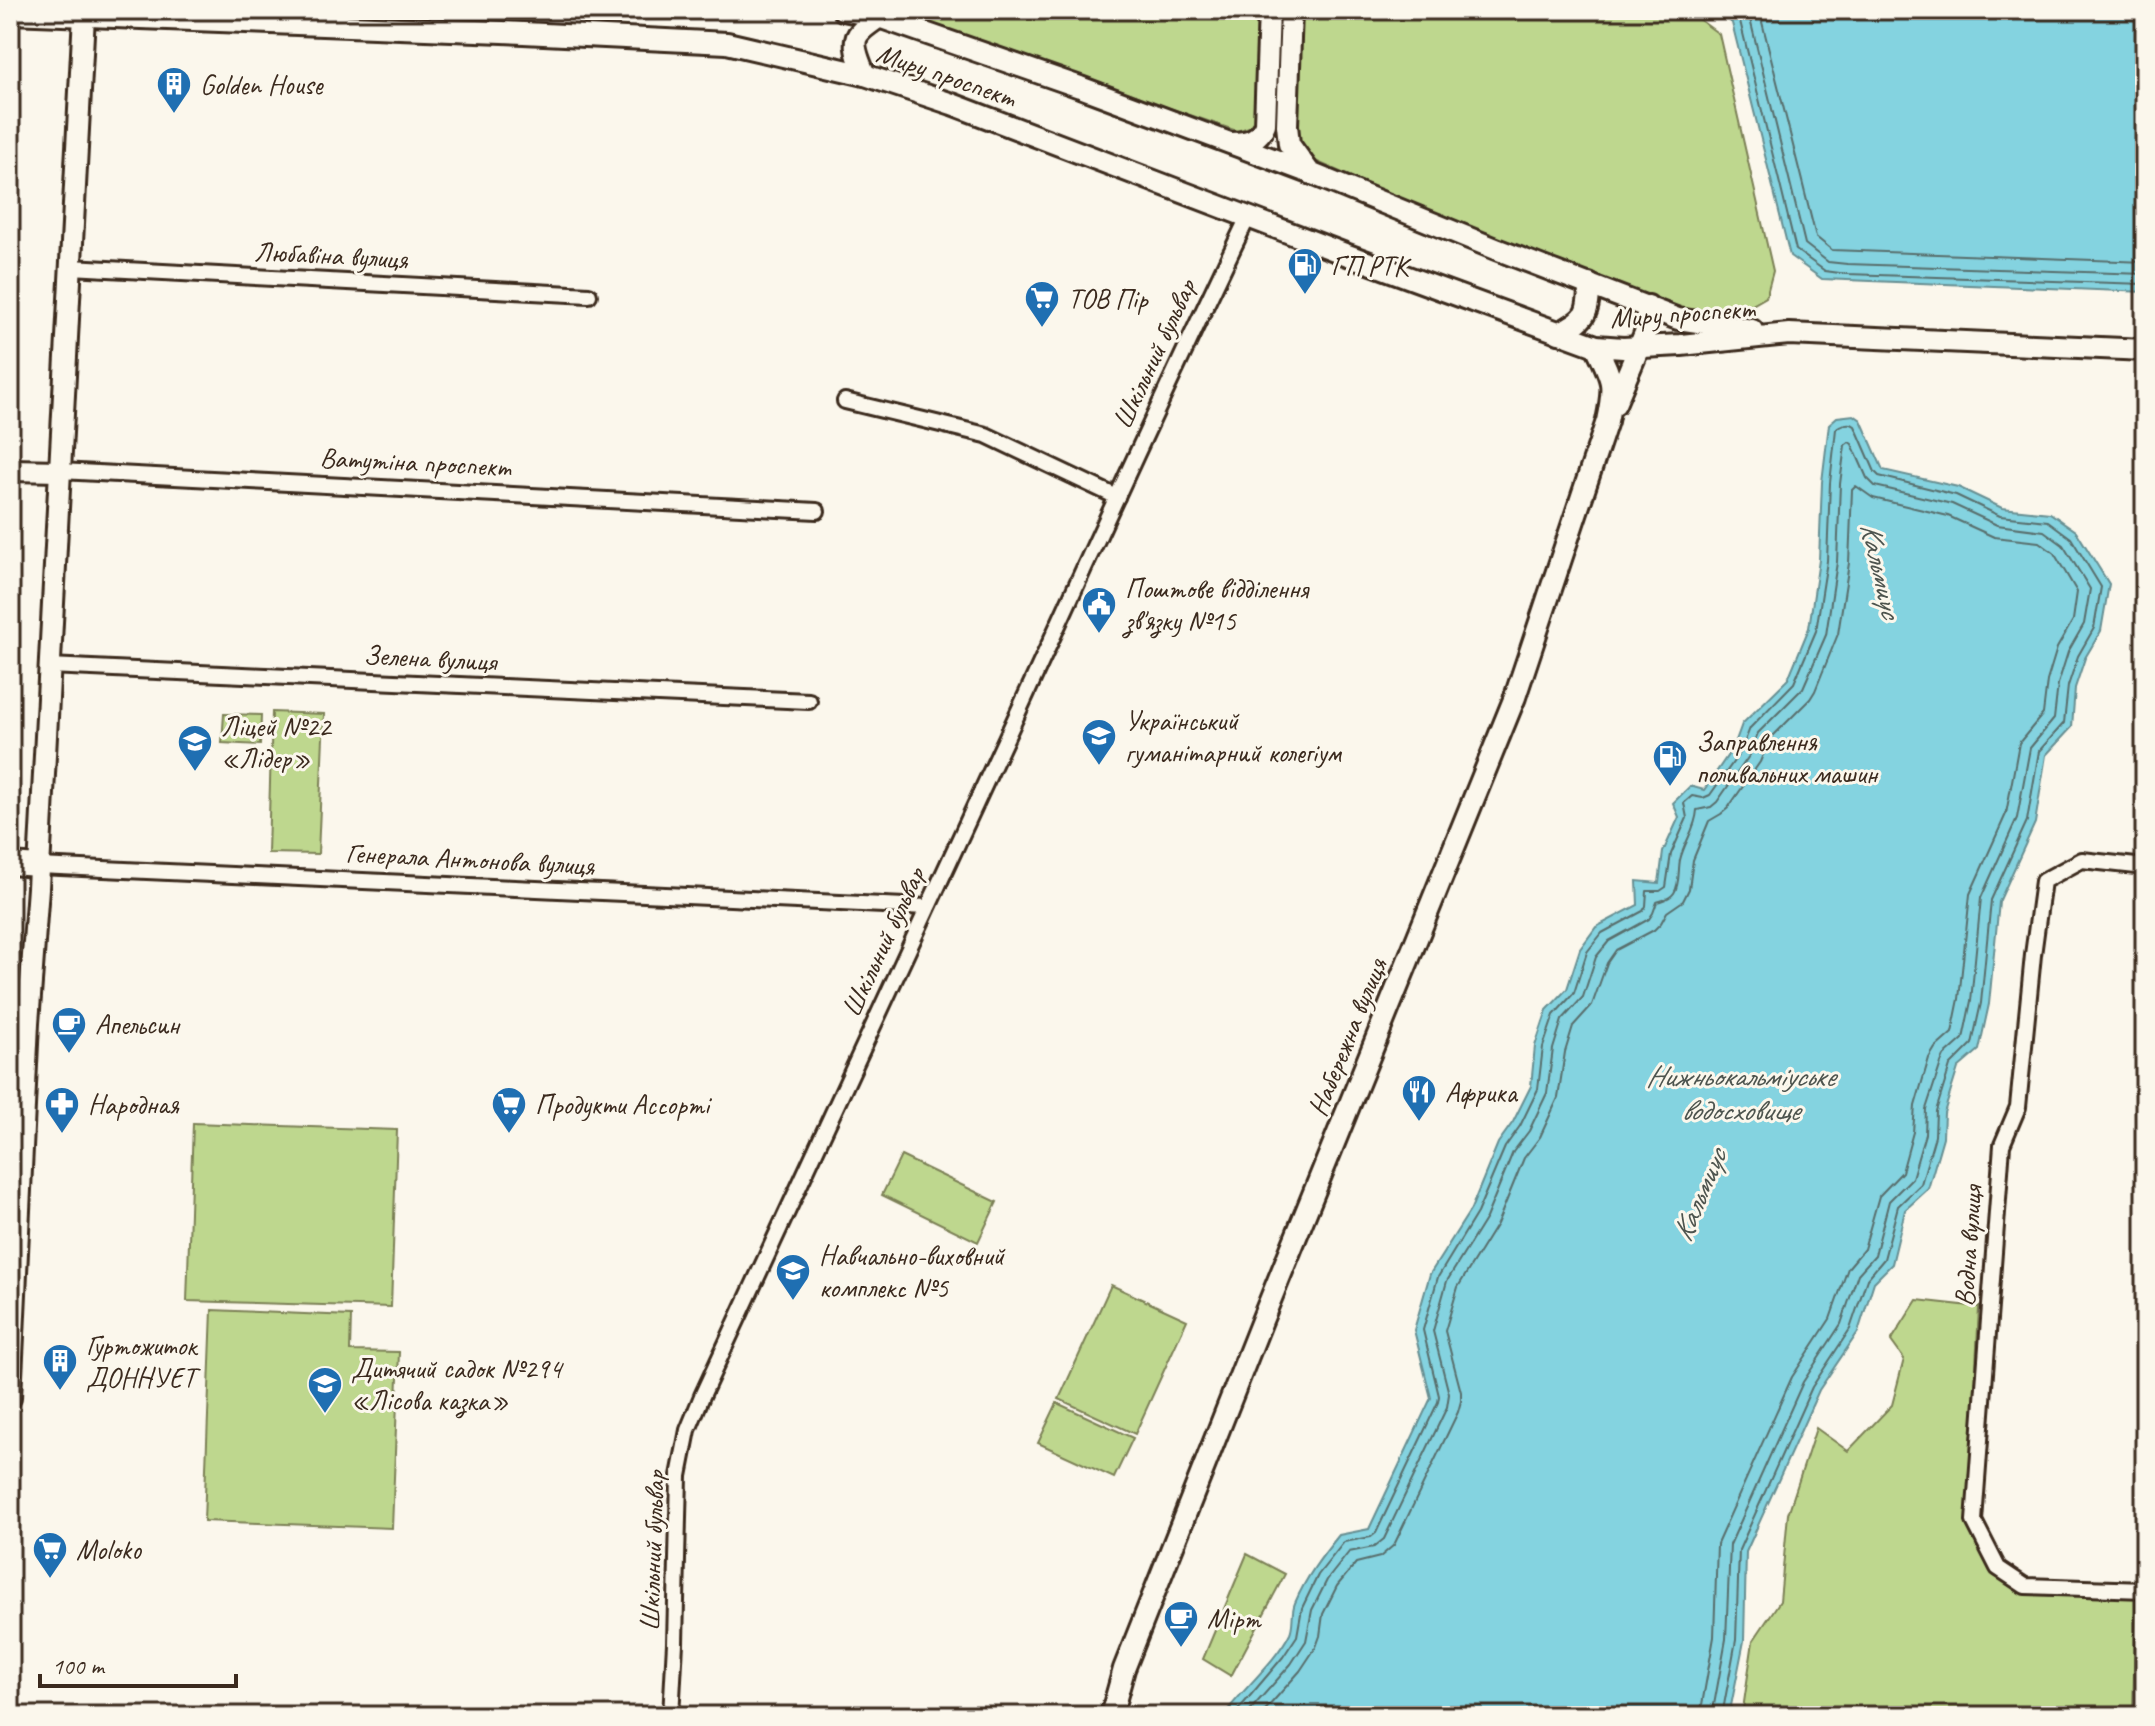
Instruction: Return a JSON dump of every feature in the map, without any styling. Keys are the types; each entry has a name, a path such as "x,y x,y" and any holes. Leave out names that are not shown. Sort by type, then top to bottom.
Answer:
{"main road":[{"path":"246,22 264,10"},
{"name":"Миру проспект","path":"843,10 879,17 1080,87 1310,173 1678,319 1784,334 2145,350"},
{"path":"1230,143 1249,143 1261,133 1265,124 1269,10"},
{"path":"1291,10 1289,144 1310,173"},
{"name":"Миру проспект","path":"10,13 727,43 865,75 952,104 1596,346 1640,348 1784,334"},
{"path":"10,1398 15,1193 39,866 84,15"},
{"path":"865,75 856,42 858,35 879,17"},
{"path":"1559,333 1580,323 1587,314 1589,284"},
{"path":"1607,421 1640,348 1647,325 1648,306"},
{"path":"1625,383 1650,362 1681,345"},
{"path":"1596,346 1612,385 1607,421"},
{"name":"Набережна вулиця","path":"1111,1716 1124,1669 1249,1351 1515,697 1607,421"},
{"name":"Ватутіна проспект","path":"10,470 60,471"},
{"name":"Генерала Антонова вулиця","path":"10,864 39,866"},
{"name":"Набережна вулиця","path":"1097,1716 1124,1669"}],"street":[{"name":"Шкільний бульвар","path":"671,1716 679,1476 688,1430 808,1162 1248,217"},
{"name":"Любавіна вулиця","path":"71,267 589,295"},
{"path":"845,401 986,435 1117,497"},
{"name":"Ватутіна проспект","path":"60,471 817,511"},
{"name":"Зелена вулиця","path":"49,666 809,701"},
{"name":"Водна вулиця","path":"2145,867 2082,860 2043,881 2018,1107 2002,1145 1974,1521 1998,1568 2025,1586 2145,1590"},
{"name":"Генерала Антонова вулиця","path":"39,866 927,907"}],"green space":[{"path":"882,10 1257,10 1255,119 1249,127 1237,131"},
{"path":"1301,10 1686,10 1719,34 1773,271 1766,297 1740,312 1705,317 1442,217 1304,156 1297,145"},
{"path":"272,712 324,714 318,854 268,853"},
{"path":"224,714 261,715 260,745 222,743"},
{"path":"193,1123 397,1130 391,1307 187,1301"},
{"path":"901,1156 997,1202 978,1242 882,1195"},
{"path":"1111,1285 1187,1320 1135,1434 1059,1399"},
{"path":"1917,1300 1979,1307 1968,1524 2022,1590 2136,1594 2133,1716 1742,1716 1753,1641 1780,1601 1788,1514 1816,1428 1848,1451 1892,1405 1904,1359 1891,1341"},
{"path":"212,1310 351,1316 350,1351 399,1352 392,1528 204,1521"},
{"path":"1057,1403 1133,1438 1114,1478 1038,1443"},
{"path":"1247,1554 1285,1574 1231,1676 1203,1659"}],"water":[{"path":"1717,10 2145,10 2145,292 1822,279 1790,256 1732,23"},
{"name":"Нижньокальміуське водосховище","path":"1854,415 1861,420 1883,470 1958,487 2002,508 2050,513 2076,531 2109,584 2101,631 2085,658 2075,688 2072,727 2046,755 2035,823 1999,902 1989,1004 1979,1050 1958,1068 1944,1113 1943,1137 1928,1189 1905,1210 1892,1264 1874,1282 1858,1332 1819,1390 1746,1552 1744,1641 1729,1716 1223,1716 1284,1643 1291,1629 1299,1593 1339,1535 1369,1529 1431,1398 1414,1330 1430,1274 1471,1209 1498,1143 1513,1122 1531,1086 1535,1046 1547,1010 1567,989 1580,949 1596,927 1638,905 1637,881 1659,883 1663,852 1679,817 1673,803 1690,786 1704,790 1734,746 1742,724 1788,679 1809,628 1819,560 1822,482 1829,424 1837,417"}],"place":[{"name":"Golden House","path":"174,115"},
{"name":"ГП РТК","path":"1305,296"},
{"name":"ТОВ Пір","path":"1042,329"},
{"name":"Поштове відділення зв'язку №15","path":"1099,635"},
{"name":"Український гуманітарний колегіум","path":"1099,767"},
{"name":"Ліцей №22 «Лідер»","path":"195,773"},
{"name":"Заправлення поливальних машин","path":"1670,788"},
{"name":"Апельсин","path":"69,1055"},
{"name":"Африка","path":"1419,1123"},
{"name":"Народная","path":"62,1135"},
{"name":"Продукти Ассорті","path":"509,1135"},
{"name":"Навчально-виховний комплекс №5","path":"793,1302"},
{"name":"Гуртожиток ДОННУЕТ","path":"60,1392"},
{"name":"Дитячий садок №294 «Лісова казка»","path":"325,1415"},
{"name":"Moloko","path":"50,1580"},
{"name":"Мірт","path":"1181,1649"}],"water label":[{"name":"Кальмиус","path":"1881,570"},
{"name":"Кальмиус","path":"1699,1195"}]}
